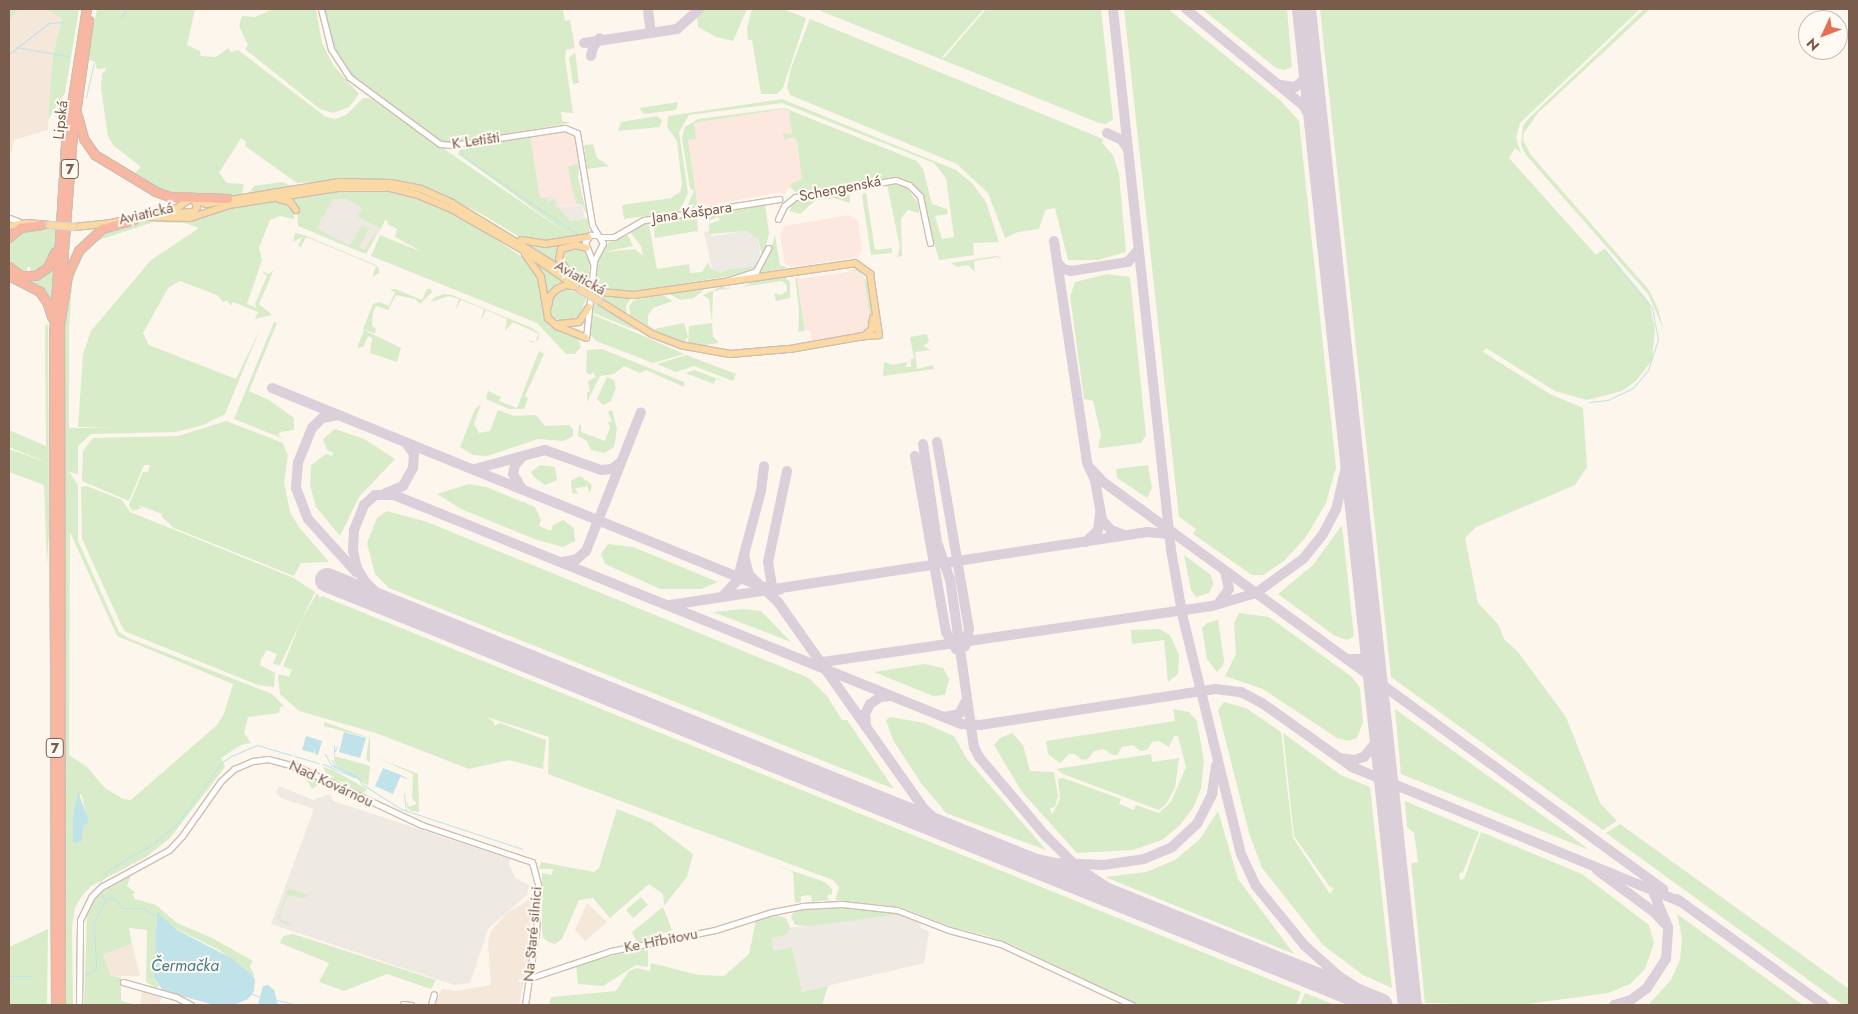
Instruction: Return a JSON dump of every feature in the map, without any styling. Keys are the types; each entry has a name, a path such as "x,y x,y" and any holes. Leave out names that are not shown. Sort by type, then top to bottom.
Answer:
{"highway":[{"name":"Lipská","path":"54,336 59,231 72,91 86,9"},
{"name":"Lipská","path":"60,325 68,184 80,77 91,9"},
{"path":"80,77 78,122 86,144 99,158 162,198 189,201"},
{"path":"139,182 167,196 229,202"},
{"path":"60,325 68,275 79,251 103,229 134,220"},
{"path":"9,238 21,228 46,225"},
{"path":"9,267 24,277 42,274 53,259 59,231"},
{"path":"9,276 45,297 52,314 54,336"},
{"name":"7","path":"60,325 61,1005"},
{"name":"7","path":"54,336 56,1005"}],"main road":[{"name":"Aviatická","path":"107,224 177,208 189,201 204,204 229,202 348,187 400,190 440,203 580,283 600,292 629,296 774,274 859,264 870,274 874,302 872,329 858,337 740,354 711,352 670,342 644,329 599,301 580,283 485,222 432,194 386,182 339,182 229,202 194,217 147,217"},
{"path":"270,198 288,201 296,210"},
{"path":"189,201 191,213"},
{"path":"189,201 197,205 191,213"},
{"path":"9,220 74,227 191,213 229,202"},
{"path":"485,222 532,244 576,241 588,237"},
{"path":"9,226 46,225"},
{"path":"580,283 560,264 559,252 565,246 587,249"},
{"path":"523,251 540,273 550,320 586,338"},
{"path":"580,283 566,285 550,296 549,312 558,324 586,338"},
{"path":"558,324 579,322 589,307"}],"street":[{"name":"K Letišti","path":"321,9 331,49 349,77 440,144 452,145 565,128 574,130 580,139 592,223 599,236 601,248 593,264 586,338"},
{"name":"Schengenská","path":"778,219 783,207 794,198 836,189 896,180 915,190 924,208 930,243"},
{"name":"Jana Kašpara","path":"601,248 610,238 642,220 779,199"},
{"name":"K Letišti","path":"592,223 587,249 593,264"},
{"path":"588,237 610,238"},
{"path":"587,249 601,248"},
{"path":"723,282 756,271 768,248"},
{"name":"Nad Kovárnou","path":"79,1005 79,933 88,900 101,887 168,850 182,836 221,781 248,762 268,759 289,763 408,819 518,856 534,864"},
{"name":"Na Staré silnici","path":"525,1005 530,978 537,907 537,876 534,873 534,864"},
{"name":"Ke Hřbitovu","path":"530,978 612,951 715,930 793,907 842,904 897,910 949,930 1010,947 1132,1005"},
{"path":"123,982 176,997 191,1005"},
{"path":"431,1005 434,994"},
{"path":"403,1004 411,1005"}],"shaded area":[{"path":"18,9 45,9 62,19 53,55 48,130 14,140 12,152 9,153 9,22"},
{"path":"784,109 789,112 797,140 803,179 800,182 793,182 785,194 780,192 698,208 688,140 694,123"},
{"path":"565,130 576,137 580,168 568,167 578,205 561,207 556,196 540,198 530,135"},
{"path":"556,196 561,207 582,205 585,218 570,221 557,207 549,208 553,202 548,203 547,197"},
{"path":"333,199 346,199 362,208 358,216 381,229 366,254 314,233"},
{"path":"849,215 858,221 862,250 858,257 793,267 785,264 780,234 785,226"},
{"path":"708,231 712,236 747,231 754,235 758,239 760,253 757,266 721,273 712,269 704,232"},
{"path":"855,271 864,278 870,319 867,320 868,330 865,334 812,341 810,331 805,329 797,279"},
{"path":"279,786 313,800 330,794 333,801 510,859 509,864 515,878 529,885 527,895 488,929 470,983 454,985 271,924 314,809 281,798 276,793"},
{"path":"531,898 529,955 519,1005 433,1005 442,989 456,991 491,985 488,943 491,931 507,913"},
{"path":"587,903 607,922 585,941 575,930"},
{"path":"896,915 918,920 921,928 929,932 924,963 802,992 792,947 773,951 772,938 787,935 788,928"},
{"path":"132,944 140,976 111,976 103,953"},
{"path":"142,990 162,997 159,1005 140,1005"}],"green space":[{"path":"9,9 18,9 9,22"},
{"path":"45,9 79,9 65,93 48,120 53,55 62,19"},
{"path":"97,9 195,9 187,45 200,51 201,56 216,57 228,48 231,52 238,50 326,117 335,119 346,115 363,98 370,98 568,234 458,154 462,146 530,135 540,198 547,197 548,203 555,198 556,205 549,208 557,206 570,221 588,218 589,231 586,236 550,242 523,239 480,213 432,190 389,180 297,183 245,146 246,142 241,138 219,173 227,183 244,184 242,194 220,197 168,195 132,176 141,167 113,145 108,136 101,89 102,74 107,68 97,69 95,62 87,59"},
{"path":"273,9 316,9 322,43 333,65 359,94 349,107 333,113 320,109 245,49 248,45 239,26 242,16 255,17"},
{"path":"323,9 563,10 565,21 570,20 575,48 566,50 565,58 573,113 561,112 562,121 571,123 452,143 438,140 351,75 333,48"},
{"path":"705,9 747,9 733,41 716,37 698,27 697,18"},
{"path":"752,9 783,9 806,18 783,88 777,94 761,94 752,40 748,40 747,28"},
{"path":"816,9 984,9 942,57 944,58 986,9 1101,9 1113,119 1106,124 1099,123"},
{"path":"1124,9 1168,9 1281,101 1299,121 1336,467 1326,503 1306,537 1284,561 1263,575 1252,575 1193,534 1196,529 1179,517"},
{"path":"1202,9 1287,9 1292,67 1284,70 1276,68"},
{"path":"1320,9 1640,9 1520,123 1516,138 1521,153 1515,148 1509,158 1596,255 1604,249 1649,302 1655,328 1652,360 1636,381 1622,391 1587,400 1555,391 1486,348 1483,352 1550,394 1583,408 1587,467 1575,485 1476,527 1465,538 1478,603 1498,624 1504,639 1518,652 1566,717 1600,803 1617,821 1603,830 1391,677"},
{"path":"1644,9 1650,9 1538,113 1524,133 1523,140 1531,155 1649,290 1658,309 1663,328 1648,294 1526,155 1521,145 1523,126 1528,119"},
{"path":"810,19 1103,139 1102,143 1113,155 1119,174 1126,252 1098,260 1068,260 1055,208 1045,210 1039,229 1018,232 1005,238 988,193 957,164 790,95 787,87 791,68"},
{"path":"575,52 579,83 573,84 569,58"},
{"path":"782,99 956,170 972,183 986,202 999,242 973,243 974,255 939,260 918,191 891,179 795,192 790,187 792,183 802,179 797,140 792,137 784,140 783,133 792,134 789,112 784,109 694,123 696,139 688,140 698,208 685,211 694,191 690,188 682,138 685,127 698,119 784,108 917,161 923,169 932,204 947,209 948,214 935,216 942,239 954,237 946,178 934,163 782,103 689,115 679,132 688,193 682,206 678,212 624,219 622,205 671,198 680,192 682,185 677,141 667,127 668,116"},
{"path":"678,102 676,110 644,114 639,108"},
{"path":"657,116 662,120 660,127 618,131 621,122"},
{"path":"593,144 597,158 609,166 587,169 584,145"},
{"path":"576,164 579,166 578,177 587,216 582,205 576,203 572,188 568,167"},
{"path":"282,182 292,186 249,194 254,186"},
{"path":"887,184 905,186 918,203 919,213 908,210 901,218 902,256 897,257 900,248"},
{"path":"337,191 390,191 429,201 473,224 528,261 538,274 545,313 578,338 581,347 575,354 566,354 537,323 371,256 380,235 422,252 395,237 397,229 387,224 388,221 385,220 381,229 357,216 362,208 346,199 333,199 317,228 350,246 362,225 369,229 359,247 365,250 375,233 376,235 366,254 298,226 297,208 286,198"},
{"path":"842,192 850,195 850,203 834,198 816,200 800,214 790,211 791,205 797,201"},
{"path":"866,192 875,250 892,248 892,253 871,255 862,195"},
{"path":"282,201 289,204 295,212 294,219 280,216 270,220 259,248 262,260 247,304 257,308 255,304 267,276 261,271 269,274 274,269 259,304 272,315 255,319 258,312 233,302 231,306 227,300 223,302 217,295 180,281 168,288 143,333 149,345 236,379 261,327 225,414 203,425 176,432 91,434 78,446 78,474 69,472 78,485 78,541 119,632 128,638 272,694 284,706 280,707 279,713 248,717 244,733 251,743 241,745 221,758 225,767 170,838 146,857 91,886 82,896 75,907 72,928 73,1005 65,1005 63,330 69,279 76,259 100,234 110,229 148,220","holes":["154,222 185,223 199,228 151,260 91,331 83,354 78,427 116,428 69,428 69,328 72,284 81,255 99,240","70,532 117,636 233,684 224,714 217,725 131,800 123,799 105,788 87,767 69,755","81,793 87,817 74,843 73,816"]},
{"path":"765,204 769,233 763,259 758,239 747,231 709,234 709,224 720,220 718,217 708,221 705,213"},
{"path":"693,214 697,218 698,234 697,231 655,238 653,221"},
{"path":"645,221 649,225 657,269 689,264 690,273 702,272 708,262 710,268 721,273 726,270 757,266 743,274 623,293 595,286 597,258 610,241 628,235 633,246 605,252 635,249 643,256 641,246 630,232"},
{"path":"43,228 56,230 52,259 46,268 31,275 30,267 27,267 27,275 21,273 9,261 9,243 20,231"},
{"path":"295,233 304,235 376,265 379,273 372,277 376,266 306,237 301,247 298,246 302,237 293,242"},
{"path":"775,235 780,265 788,268 763,272 789,270 755,274 767,261"},
{"path":"562,244 557,252 558,265 528,246"},
{"path":"565,248 586,251 590,260 589,282 564,266 560,256"},
{"path":"996,256 1000,257 1001,260 998,257 974,261 975,272 968,265 957,267 951,263"},
{"path":"535,262 568,283 547,299"},
{"path":"53,266 51,303 24,280 41,278"},
{"path":"858,269 867,282 873,322 868,330 867,320 870,319 864,278 857,271 846,271"},
{"path":"1107,274 1130,277 1146,435 1141,443 1098,448 1101,435 1093,401 1084,399 1070,296 1075,282"},
{"path":"785,277 790,282 790,298 776,301 774,293 781,295 787,291 787,285 782,281 742,287 753,282"},
{"path":"795,278 800,278 797,279 805,331 798,332 799,310"},
{"path":"707,287 694,298 680,300 667,293"},
{"path":"720,287 733,288 713,291 712,322 709,299 703,295"},
{"path":"565,288 587,297 577,321 564,323 553,317 549,305 554,293"},
{"path":"395,289 422,300 427,289 431,289 432,292 420,304 415,299 396,295 388,310 376,306 373,312 372,326 376,329 375,334 363,329 373,304 379,302 389,306 395,292 390,290"},
{"path":"590,291 608,297 631,298 626,306 627,316"},
{"path":"445,294 452,295 532,328 539,334 513,322 505,331 507,319 486,310 480,322 484,309 461,300 455,311 459,299 449,296 431,302 435,297"},
{"path":"663,295 673,301 653,308 648,315 648,325 654,329 684,323 688,337 684,342 658,332 630,315 629,306 634,300"},
{"path":"592,300 637,330 637,331 591,312"},
{"path":"591,314 684,354 653,363 596,341 589,333"},
{"path":"274,322 277,323 249,391 269,400 294,418 294,430 280,432 278,435 284,439 234,419"},
{"path":"712,323 713,336 719,343 698,346 688,344 689,326"},
{"path":"48,324 49,531 47,565 44,485 9,472 9,449 48,463 9,447 9,430 46,446 45,326"},
{"path":"364,330 401,348 397,362 370,353 372,338 368,336 363,347 357,348"},
{"path":"927,334 929,342 923,346 931,350 915,352 917,369 933,365 934,369 883,376 884,362 892,365 908,362 905,367 911,367 911,359 914,358 910,337"},
{"path":"602,349 684,382 684,387 646,370 640,373 624,366 614,374 600,376 587,402 587,392 590,392 588,381 596,377 593,372 590,375 586,372 587,350"},
{"path":"540,351 544,354 525,396 528,398 524,409 509,409 486,399 488,391 501,397 499,401 517,408"},
{"path":"686,355 736,374 733,381 694,366 676,372 657,364"},
{"path":"694,370 728,383 716,379 714,384 685,373"},
{"path":"607,377 614,380 616,388 611,401 603,405 597,399"},
{"path":"481,404 474,424 479,433 490,431 498,410 514,416 536,415 545,426 569,425 573,429 573,436 563,441 538,439 487,456 473,455 460,447 475,409"},
{"path":"612,410 617,429 614,447 604,453 591,450 587,441 578,436 579,425 581,425 581,432 605,441 610,427 608,422 612,422 608,412"},
{"path":"226,421 283,443 288,456 284,482 290,512 299,527 329,562 301,563 294,576 174,528 161,516 164,512 162,514 138,505 142,508 132,511 129,505 143,472 148,472 150,465 144,465 129,501 82,481 83,451 93,438 178,436"},
{"path":"335,429 364,439 395,459 359,497 340,536 316,507 310,485 311,465 326,454 332,456 333,453 327,450 323,439"},
{"path":"540,465 555,467 557,480 545,485 533,476 531,472"},
{"path":"1148,465 1152,488 1147,498 1117,478 1116,469"},
{"path":"580,476 592,485 590,493 586,484 586,487 575,488 578,494 572,493 571,481"},
{"path":"469,484 486,487 535,507 541,520 539,526 551,531 553,525 563,520 574,528 575,541 563,547 537,540 461,509 437,494"},
{"path":"87,486 122,500 130,512 294,578 315,592 280,665 273,664 277,654 267,650 261,659 260,665 275,673 274,687 258,685 124,631 82,539 81,487"},
{"path":"387,511 427,522 809,678 827,696 842,720 847,720 894,789 389,588 375,574 367,543 377,518"},
{"path":"1342,525 1354,636 1347,640 1335,636 1278,594 1313,565"},
{"path":"608,544 633,547 718,582 701,589 660,589 605,564 601,554"},
{"path":"1184,555 1211,575 1213,584 1209,593 1196,597 1191,590"},
{"path":"317,593 320,598 322,596 1301,992 1296,1005 1138,1005 1015,946 985,935 955,928 900,907 835,900 839,887 833,880 548,774 549,737 487,717 494,722 494,726 500,723 546,740 543,769 509,760 469,769 376,733 299,711 280,694 278,677 279,674 289,677 292,670 283,666 301,621"},
{"path":"744,609 761,611 791,642 713,612"},
{"path":"1239,613 1269,617 1352,677 1360,688 1363,722 1357,738 1349,741 1337,738 1263,689 1225,676 1236,654 1234,623"},
{"path":"1218,620 1224,660 1223,666 1217,672 1207,659 1202,628 1207,623"},
{"path":"1159,629 1170,635 1179,655 1178,674 1168,682 1164,640 1132,644 1131,630"},
{"path":"924,664 943,668 949,679 945,695 933,696 874,672"},
{"path":"1224,702 1246,708 1281,732 1293,838 1330,894 1334,888 1330,887 1294,836 1283,733 1341,775 1370,787 1392,988 1363,975 1323,945 1262,868 1249,833 1218,710"},
{"path":"1173,709 1189,712 1197,721 1204,761 1201,789 1193,808 1179,826 1162,840 1133,850 1077,853 1022,792 994,745 1000,738 1012,733 1023,745 1030,771 1054,772 1058,796 1055,807 1050,808 1052,815 1060,799 1058,779 1063,778 1121,799 1119,804 1134,810 1136,805 1159,813 1171,802 1186,767 1178,736 1174,736 1169,747 1159,741 1152,742 1147,750 1140,751 1133,745 1122,747 1117,755 1112,755 1104,749 1094,751 1088,759 1082,760 1075,754 1069,754 1060,763 1048,754 1046,741 1175,721"},
{"path":"1395,709 1563,830 1589,850 1401,774"},
{"path":"891,717 924,723 954,736 967,759 1046,850 946,813 921,783 893,740 886,720"},
{"path":"324,722 370,738 370,762 366,760 369,738 324,726"},
{"path":"1151,754 1152,762 1179,758 1175,788 1166,804 1159,810 1063,774 1056,769"},
{"path":"334,756 370,766 368,786 335,764"},
{"path":"375,757 418,774 419,812 410,811 407,806 407,801 409,807 417,804 412,798 413,774"},
{"path":"266,762 296,769 319,779 320,784 312,789 304,775"},
{"path":"323,767 333,770 367,789 362,794 343,782 330,780"},
{"path":"1405,801 1479,832 1463,872 1459,874 1460,880 1464,879 1481,832 1582,874 1649,925 1654,943 1645,969 1630,984 1608,993 1521,1005 1425,1003 1411,863 1418,862 1414,833 1407,827"},
{"path":"617,809 652,823 693,854 687,877 664,906 663,894 649,884 610,918 593,898 579,900 562,939 555,944 549,942 543,938 542,873 552,875 553,869 539,869 541,862 594,872 599,868"},
{"path":"1218,811 1238,879 1294,954 1105,877 1146,872 1175,860 1200,839"},
{"path":"1620,824 1849,989 1849,1005 1843,1005 1606,833"},
{"path":"772,864 825,882 832,889 832,895 829,894 827,898 830,900 812,902 811,895 801,896 801,902 795,903 793,872"},
{"path":"131,875 127,886 136,893 132,894 135,899 156,905 177,923 212,938 253,961 250,966 255,977 219,950 173,927 157,913 154,977 159,986 156,988 146,982 147,930 129,928 132,944 103,954 111,976 121,977 121,1001 136,1005 84,1005 87,910 97,895"},
{"path":"288,888 310,895 303,898 287,895 279,919 292,924 291,926 280,922 278,918"},
{"path":"641,897 648,905 633,918 626,910"},
{"path":"663,906 672,930 637,943 632,932"},
{"path":"853,906 904,913 919,920 922,928 918,920 896,915 809,926 795,925 791,917 796,909"},
{"path":"772,914 786,918 790,927 787,935 772,938 773,951 792,947 802,992 828,986 822,1005 549,1005 551,997 616,991 629,971 636,968 650,971 651,963 698,975 724,976 749,954 756,920"},
{"path":"1677,914 1803,1005 1648,1005 1671,980 1680,960 1682,938"},
{"path":"48,929 47,1005 9,1005 9,947"},
{"path":"293,934 436,980 431,989 387,974 344,991 319,982 329,963 280,943 283,936"},
{"path":"648,947 648,967 636,965 603,986 578,984 576,965"},
{"path":"1305,993 1335,1005 1300,1005"}],"water":[{"path":"344,732 366,738 360,758 339,752"},
{"path":"306,736 322,741 318,755 315,754 315,749 314,753 302,750"},
{"path":"383,768 401,775 393,794 375,786"},
{"path":"78,792 89,821 83,828 81,842 73,843 73,816"},
{"name":"Čermačka","path":"157,912 177,930 231,958 251,974 255,979 254,991 248,999 234,1005 211,1004 163,991 154,977"},
{"path":"268,985 274,990 278,1005 258,1005 263,986"}],"waterway":[{"path":"120,18 127,9"},
{"path":"325,9 329,28 340,59 362,84"},
{"path":"9,54 49,23 63,22"},
{"path":"16,47 67,56"},
{"path":"86,97 94,63"},
{"path":"408,117 436,137 450,142"},
{"path":"460,149 463,156 515,192"},
{"path":"516,193 579,235"},
{"path":"1589,402 1608,400 1633,388 1648,370 1658,339 1652,308 1604,249"},
{"path":"97,888 107,871 154,843 177,824 221,763 231,756 257,745 318,763"},
{"path":"334,745 334,754"},
{"path":"335,751 337,746"},
{"path":"325,754 331,765 360,779"},
{"path":"332,760 334,765 357,776 362,784 401,809 523,849"},
{"path":"323,764 354,777"},
{"path":"397,774 406,778"},
{"path":"404,794 406,811"},
{"path":"100,893 105,899"},
{"path":"86,974 96,969 94,922 106,898 115,899 122,908 142,908 156,916"},
{"path":"9,976 32,976"},
{"path":"250,993 260,997"},
{"path":"277,1000 297,1005"}],"taxiway":[{"path":"584,43 677,29 699,9"},
{"path":"1113,9 1171,550 1183,618 1241,854 1256,886 1305,946 1340,977 1384,1005"},
{"path":"1186,9 1303,105 1315,126 1320,171"},
{"path":"648,10 651,33"},
{"path":"591,56 593,47 600,38"},
{"path":"1281,85 1295,87 1308,77 1307,40"},
{"path":"1107,133 1122,140 1127,148"},
{"path":"1054,241 1087,463 1095,480 1102,520 1111,530 1124,535"},
{"path":"1057,262 1063,269 1071,271 1128,262 1138,250"},
{"path":"272,388 760,586 780,590"},
{"path":"816,663 1212,606 1256,593 1303,559 1323,534 1336,510 1348,458 1345,397"},
{"path":"563,562 577,559 586,551 641,412"},
{"path":"338,415 322,418 312,428 298,463 296,488 308,519 356,572"},
{"path":"937,442 969,629 965,647"},
{"path":"386,493 403,486 413,468 414,454 406,443"},
{"path":"923,444 938,549"},
{"path":"475,469 545,450 601,470 612,469 621,462"},
{"path":"915,456 946,632 956,649"},
{"path":"522,457 515,465 513,474 522,489"},
{"path":"722,597 737,581 761,491 764,466"},
{"path":"1091,469 1102,481 1663,889"},
{"path":"773,593 768,562 787,471"},
{"path":"422,618 384,601 364,580 357,568 353,551 354,530 364,505 375,495 394,495 961,724 980,725 1215,689 1241,692 1262,703 1352,767 1681,902"},
{"path":"1086,542 1098,530 1100,514"},
{"path":"670,605 1147,532 1172,534"},
{"path":"938,545 950,579 974,747 979,757 1045,835 1078,868 1132,904 1188,928"},
{"path":"744,555 749,575 778,602 924,809 942,825 963,837 1007,853 1056,863 1103,865 1144,859 1172,847 1197,824 1212,794 1216,765"},
{"path":"1218,604 1229,589 1225,571"},
{"path":"1347,659 1362,659 1370,650 1368,610"},
{"path":"1340,758 1354,760 1364,757 1378,740 1376,692 1369,676"},
{"path":"866,726 865,714 870,704 880,697 890,696"},
{"path":"944,717 959,714 967,699"},
{"path":"1597,870 1654,912 1664,923"},
{"path":"1614,1005 1631,1000 1647,988 1666,959 1668,927 1651,887"},
{"path":"1677,899 1824,1005"},
{"path":"1337,987 1359,996"}],"runway":[{"path":"1304,9 1410,1005"},
{"path":"327,580 1380,1005"}]}
